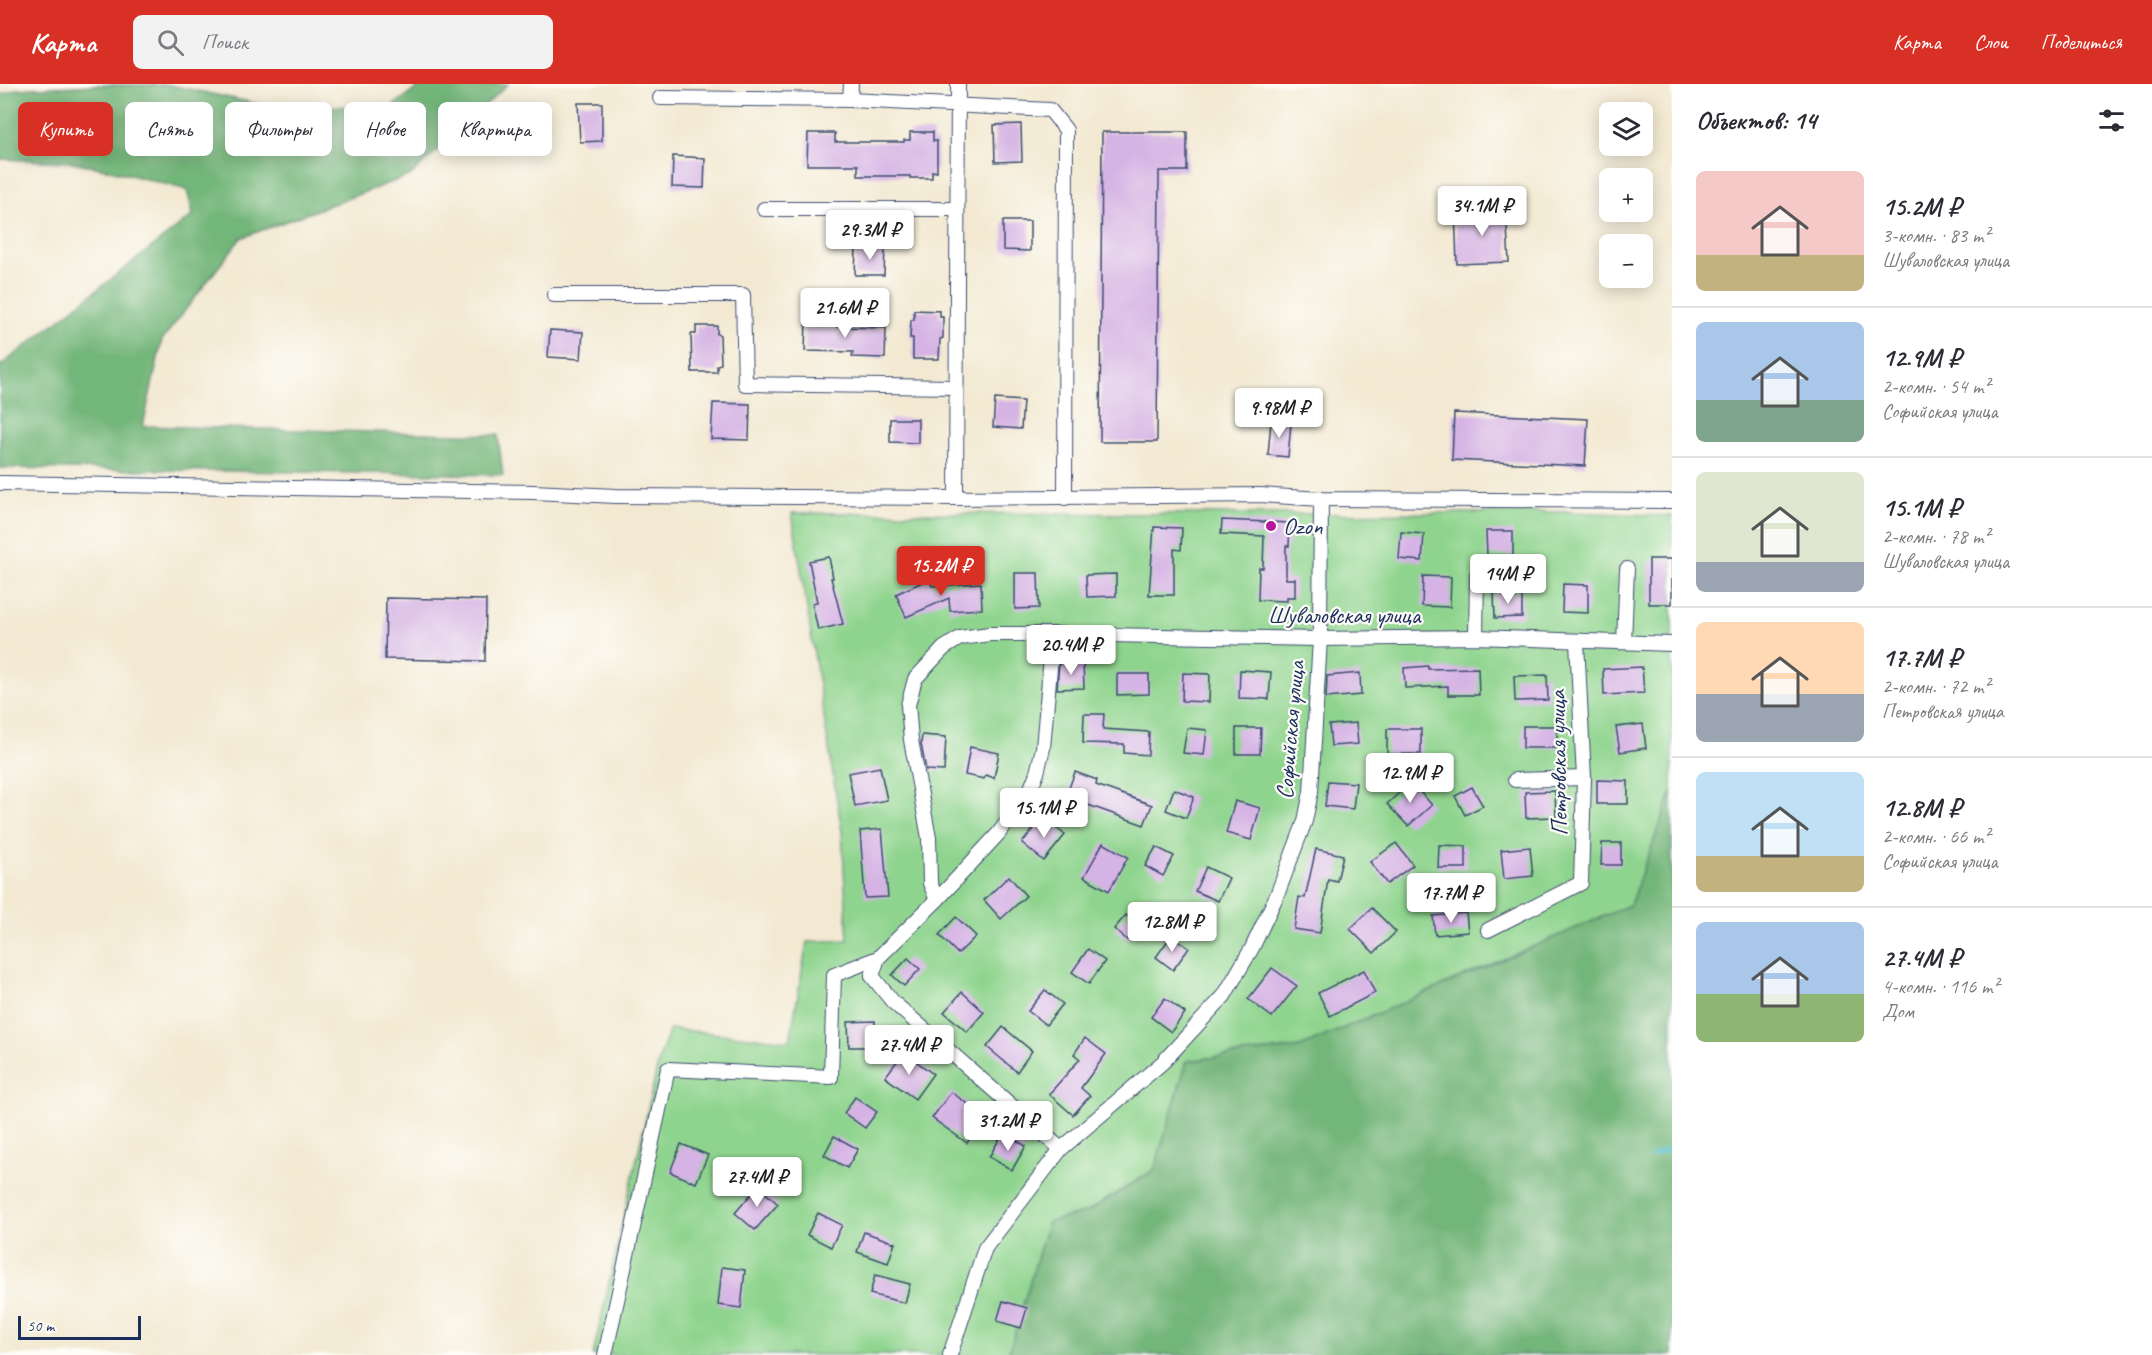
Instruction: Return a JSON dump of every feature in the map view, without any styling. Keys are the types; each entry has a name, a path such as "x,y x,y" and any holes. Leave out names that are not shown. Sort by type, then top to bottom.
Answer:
{"street":[{"path":"850,84 850,100"},
{"path":"956,498 958,84"},
{"path":"660,98 763,91 850,100 1050,110 1066,130 1065,498"},
{"path":"764,209 957,209"},
{"path":"554,295 743,295 745,384 956,387"},
{"path":"0,483 532,492 616,496 1065,498 1260,495 1321,499 1672,501"},
{"name":"Софийская улица","path":"950,1351 985,1248 1061,1149 1163,1062 1224,996 1252,948 1277,895 1305,821 1311,792 1320,639 1321,499"},
{"path":"1624,642 1627,569"},
{"path":"1476,637 1477,575"},
{"name":"Шуваловская улица","path":"937,900 930,883 929,838 911,740 908,705 915,679 944,648 960,638 990,634 1320,639 1476,637 1672,644"},
{"path":"605,1355 668,1069 831,1077 834,975 878,958 937,900 998,834 1029,793 1037,773 1042,748 1053,634"},
{"name":"Петровская улица","path":"1488,930 1581,883 1584,778 1577,642"},
{"path":"1515,780 1584,778"},
{"path":"878,958 872,976 893,1002 1061,1149"}],"green space":[{"path":"423,84 508,84 489,102 438,102 438,150 411,175 241,238 162,340 143,426 498,435 503,475 0,468 0,366 193,215 187,190 73,162 0,159 0,95 17,89 97,85 170,85 249,102 225,102 225,156 332,156 332,107 344,107 344,156 426,156 426,102 398,102"},
{"path":"1573,512 1672,516 1672,792 1630,905 1300,1047 1187,1061 1154,1170 1087,1212 1048,1222 1008,1355 593,1355 659,1059 670,1029 790,1041 807,942 848,940 842,832 792,513"},
{"path":"1672,792 1672,1355 1008,1355 1048,1222 1087,1212 1154,1170 1187,1061 1300,1047 1630,905"}],"building":[{"path":"578,103 602,103 602,141 580,142"},
{"path":"1021,124 1022,161 995,162 994,125"},
{"path":"910,132 933,132 933,141 937,141 937,172 932,171 932,178 858,176 858,165 807,165 808,133 835,133 835,142 904,142 904,140 910,140"},
{"path":"1102,132 1187,132 1187,171 1159,171 1157,442 1100,442"},
{"path":"673,156 705,158 704,188 672,187"},
{"path":"1506,209 1509,262 1457,264 1455,211"},
{"path":"1003,221 1030,221 1030,251 1003,250"},
{"path":"856,247 885,247 884,275 855,275"},
{"path":"914,310 940,311 940,317 943,317 943,338 940,339 939,359 913,359 913,338 910,338"},
{"path":"806,319 837,320 837,327 886,328 885,358 852,357 853,352 805,351"},
{"path":"696,326 717,326 717,334 720,335 721,364 717,365 717,372 692,372 691,334 696,334"},
{"path":"550,330 583,332 581,359 548,357"},
{"path":"995,399 1023,401 1021,429 993,427"},
{"path":"713,403 750,404 749,440 711,439"},
{"path":"1454,413 1588,419 1585,466 1452,460"},
{"path":"890,419 918,419 918,443 890,442"},
{"path":"1271,421 1291,423 1288,457 1268,455"},
{"path":"1222,520 1290,523 1289,546 1286,546 1286,579 1295,579 1295,597 1287,597 1287,601 1258,600 1259,568 1263,568 1264,536 1221,534"},
{"path":"1154,527 1182,528 1181,550 1174,549 1174,595 1149,595"},
{"path":"1486,531 1513,531 1513,555 1487,555"},
{"path":"1401,532 1424,534 1422,561 1399,559"},
{"path":"829,557 833,578 831,578 843,624 818,630 812,603 817,602 809,561"},
{"path":"1649,559 1672,559 1672,604 1649,604"},
{"path":"1015,573 1038,573 1039,608 1015,609"},
{"path":"1116,574 1116,596 1087,597 1086,575"},
{"path":"1423,576 1451,577 1450,607 1422,606"},
{"path":"929,579 932,586 981,583 982,609 950,611 949,598 906,617 896,594"},
{"path":"1563,584 1588,585 1588,613 1562,612"},
{"path":"1494,593 1522,593 1522,617 1495,618"},
{"path":"386,598 486,600 485,661 385,659"},
{"path":"1083,662 1084,688 1057,689 1059,663"},
{"path":"1428,666 1428,669 1478,668 1479,695 1448,695 1448,686 1405,688 1404,668"},
{"path":"1642,667 1644,693 1604,695 1603,669"},
{"path":"1240,670 1271,672 1269,699 1239,698"},
{"path":"1183,673 1210,674 1209,702 1182,701"},
{"path":"1360,673 1361,695 1326,698 1327,676"},
{"path":"1117,674 1149,674 1149,694 1117,695"},
{"path":"1547,675 1548,700 1515,701 1514,676"},
{"path":"1084,714 1104,714 1103,729 1149,732 1148,755 1124,753 1124,744 1083,743"},
{"path":"1356,723 1358,744 1331,746 1329,725"},
{"path":"1643,724 1646,748 1620,752 1616,727"},
{"path":"1523,726 1557,726 1557,748 1523,748"},
{"path":"1187,728 1207,730 1204,755 1183,753"},
{"path":"1236,728 1261,728 1260,754 1236,754"},
{"path":"1387,729 1421,729 1421,754 1387,754"},
{"path":"922,735 946,737 944,771 926,770 921,744"},
{"path":"970,747 999,753 994,778 986,775 984,779 965,775"},
{"path":"880,767 887,800 855,806 848,773"},
{"path":"1075,772 1097,780 1096,785 1152,805 1144,825 1088,805 1085,812 1063,804"},
{"path":"1597,780 1628,781 1628,804 1597,804"},
{"path":"1328,781 1356,783 1353,809 1325,806"},
{"path":"1411,782 1432,805 1408,826 1387,804"},
{"path":"1472,787 1483,806 1465,815 1455,796"},
{"path":"1174,789 1194,797 1186,818 1166,810"},
{"path":"1555,791 1556,817 1526,818 1525,792"},
{"path":"1235,801 1260,808 1251,840 1226,833"},
{"path":"1043,817 1065,835 1044,861 1022,843"},
{"path":"882,829 888,897 865,898 860,831"},
{"path":"1103,843 1128,857 1109,891 1084,877"},
{"path":"1396,843 1413,865 1387,884 1370,862"},
{"path":"1602,843 1621,843 1621,865 1601,865"},
{"path":"1439,845 1466,846 1466,868 1438,868"},
{"path":"1156,847 1174,856 1163,876 1145,866"},
{"path":"1530,847 1533,876 1504,879 1501,850"},
{"path":"1316,849 1343,855 1337,881 1328,879 1320,933 1294,929 1299,897 1305,898"},
{"path":"1206,867 1229,878 1218,901 1195,891"},
{"path":"1009,876 1026,896 1001,919 984,900"},
{"path":"1372,908 1396,932 1374,953 1350,929"},
{"path":"1466,913 1468,932 1435,935 1433,916"},
{"path":"1126,915 1139,926 1127,940 1114,929"},
{"path":"956,917 976,936 958,954 939,935"},
{"path":"1171,936 1189,948 1173,970 1156,957"},
{"path":"1088,949 1105,961 1089,984 1072,972"},
{"path":"908,958 920,969 904,986 892,975"},
{"path":"1272,968 1297,986 1272,1017 1248,999"},
{"path":"1364,970 1375,993 1330,1016 1318,993"},
{"path":"1045,990 1063,1004 1046,1025 1028,1011"},
{"path":"962,992 984,1012 967,1032 944,1012"},
{"path":"1165,998 1185,1013 1171,1032 1151,1017"},
{"path":"875,1021 875,1047 849,1047 848,1022"},
{"path":"1003,1027 1032,1051 1017,1072 987,1047"},
{"path":"1085,1038 1106,1054 1081,1088 1090,1096 1073,1115 1049,1094 1080,1059 1074,1054"},
{"path":"904,1052 933,1074 915,1099 885,1077"},
{"path":"951,1092 985,1116 967,1143 932,1118"},
{"path":"855,1097 877,1112 865,1128 844,1113"},
{"path":"1003,1133 1026,1146 1012,1170 989,1157"},
{"path":"834,1136 858,1149 847,1168 824,1155"},
{"path":"681,1144 708,1155 696,1183 670,1172"},
{"path":"758,1186 778,1204 755,1230 735,1213"},
{"path":"818,1213 842,1225 831,1247 807,1235"},
{"path":"864,1232 895,1243 888,1263 857,1252"},
{"path":"722,1267 745,1270 741,1308 718,1305"},
{"path":"875,1275 910,1284 905,1303 870,1294"},
{"path":"1003,1301 1027,1308 1021,1328 997,1321"}],"waterway":[{"path":"1652,1156 1672,1148"}],"place":[{"name":"Ozon","path":"1271,526"}]}
